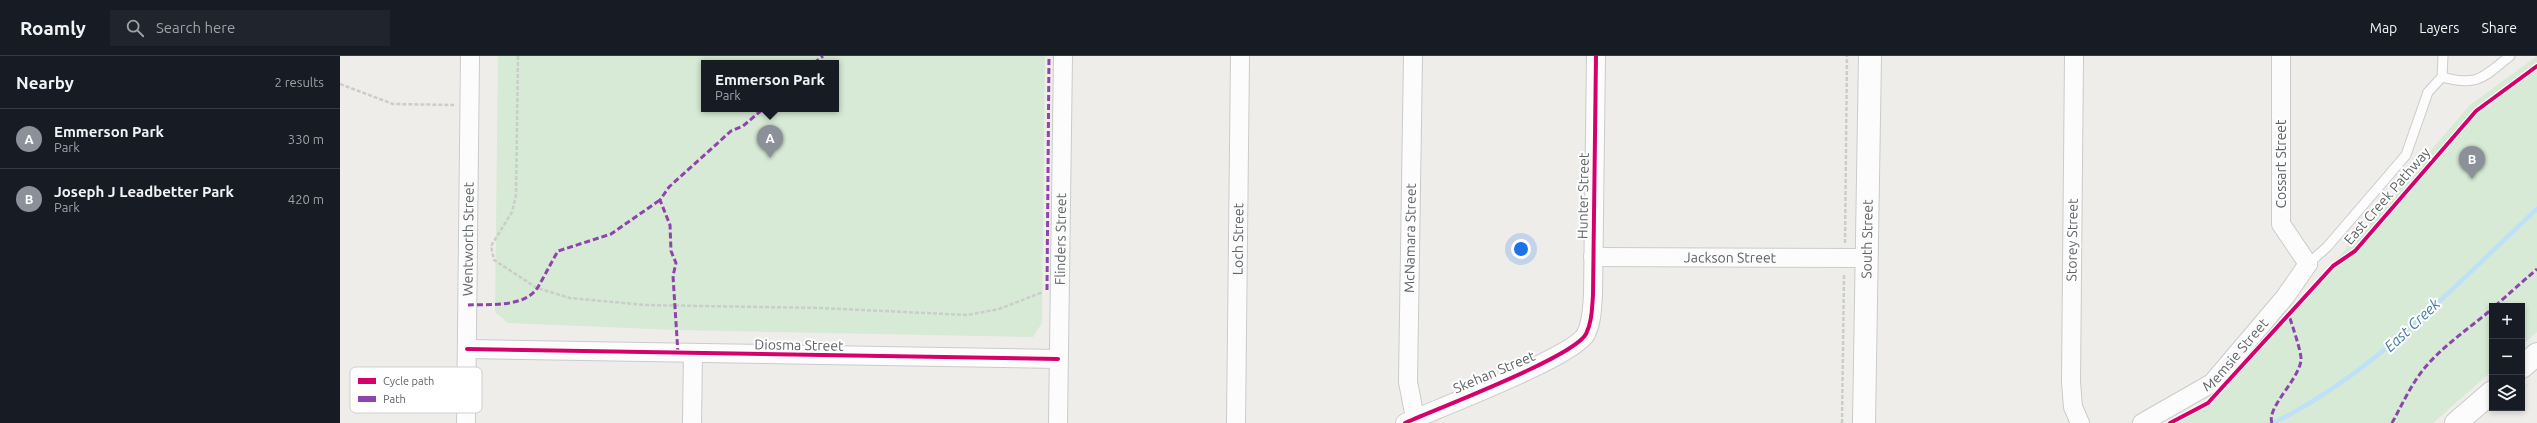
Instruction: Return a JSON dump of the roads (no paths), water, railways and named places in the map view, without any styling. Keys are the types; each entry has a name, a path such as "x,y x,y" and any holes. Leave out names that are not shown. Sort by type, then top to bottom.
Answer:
{"street":[{"name":"Wentworth Street","path":"467,367 470,56"},
{"name":"Flinders Street","path":"1058,423 1063,56"},
{"name":"Loch Street","path":"1236,423 1240,56"},
{"name":"McNamara Street","path":"1410,421 1408,382 1413,56"},
{"name":"Hunter Street","path":"1586,334 1592,317 1596,56"},
{"name":"South Street","path":"1864,423 1868,258 1870,56"},
{"name":"Storey Street","path":"2074,56 2071,382 2073,407 2080,423"},
{"name":"Cossart Street","path":"2281,56 2281,224 2308,264"},
{"name":"Jackson Street","path":"1593,257 1868,258"},
{"name":"Memsie Street","path":"2142,423 2212,383 2285,297 2308,264"},
{"name":"Skehan Street","path":"1410,421 1546,362 1576,346 1586,334"},
{"name":"Diosma Street","path":"467,349 1058,359"},
{"path":"692,423 693,354"},
{"path":"2456,423 2489,395"},
{"name":"Wentworth Street","path":"466,413 466,423"}],"lane":[{"path":"2308,264 2326,246 2406,155 2428,92 2442,77 2443,56"},
{"path":"2442,77 2459,82 2478,81 2510,56"}],"waterway":[{"name":"East Creek","path":"2273,423 2310,403 2346,379 2379,354 2444,297 2537,209"}],"place":[{"name":"Emmerson Park","path":"770,158"},
{"name":"Joseph J Leadbetter Park","path":"2472,179"}]}
